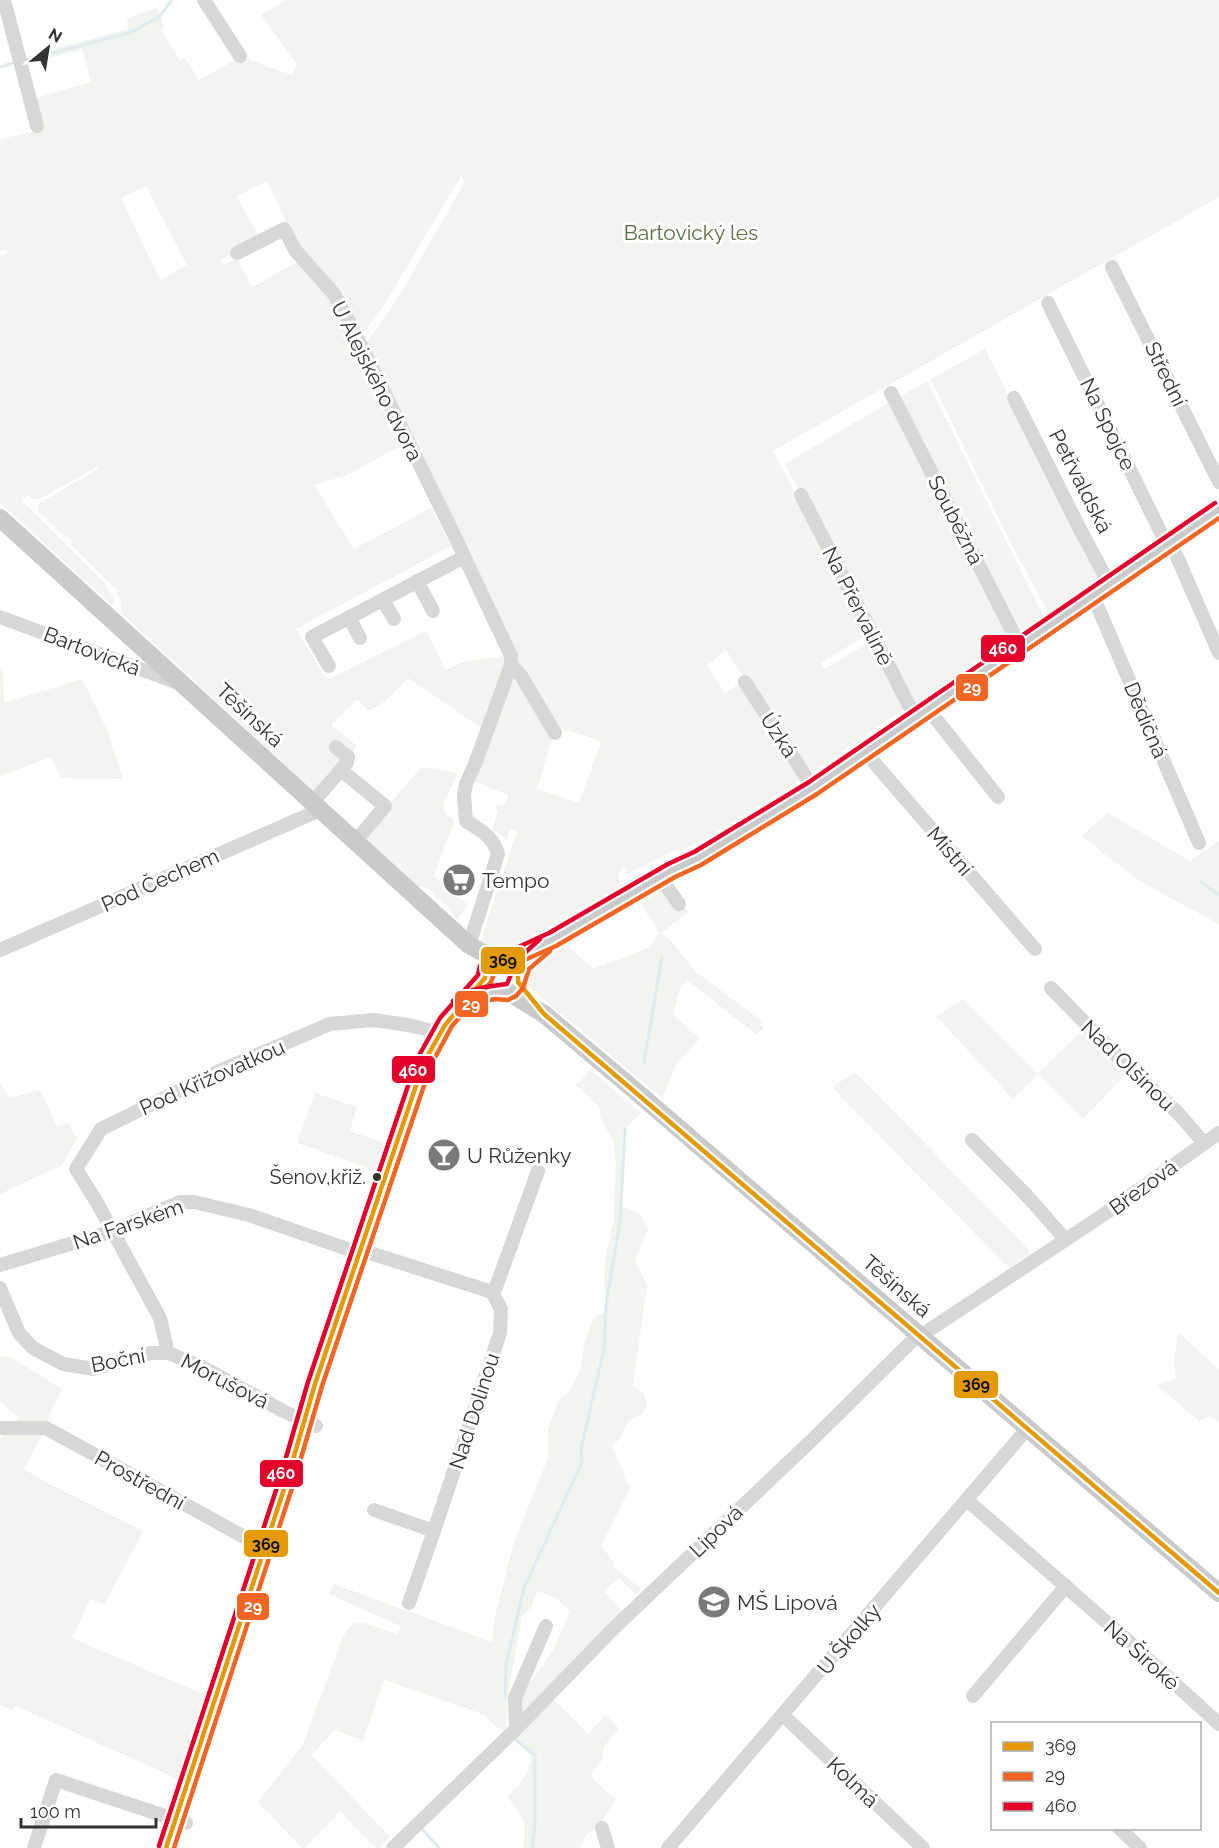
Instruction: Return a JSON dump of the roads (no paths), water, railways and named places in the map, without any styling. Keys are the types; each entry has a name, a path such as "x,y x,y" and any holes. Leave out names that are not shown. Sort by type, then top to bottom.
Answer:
{"main road":[{"path":"166,1848 181,1821 270,1550 310,1424 315,1384 365,1253 416,1084 424,1062 448,1020 463,1002 552,940 660,877 697,859 813,788 1219,509"},
{"name":"Těšínská","path":"0,518 544,1014 1219,1593"},
{"path":"178,1848 181,1821"}],"street":[{"path":"4,0 37,126"},
{"path":"204,0 240,56"},
{"name":"U Alejského dvora","path":"237,253 284,229 295,250 334,294 506,643 511,656 511,665 522,678 555,732"},
{"name":"Střední","path":"1112,267 1219,482"},
{"name":"Na Spojce","path":"1048,303 1169,544 1219,652"},
{"name":"Souběžná","path":"891,393 1020,646"},
{"name":"Petřvaldská","path":"1014,398 1110,585"},
{"name":"Na Přervalině","path":"801,495 921,713"},
{"path":"329,666 312,637 464,557"},
{"path":"417,581 433,610"},
{"name":"Dědičná","path":"1093,596 1199,843"},
{"path":"382,600 394,619"},
{"name":"Bartovická","path":"0,616 184,685"},
{"path":"349,617 360,638"},
{"path":"469,945 498,854 496,844 486,833 466,821 464,795 466,784 511,665"},
{"name":"Úzká","path":"745,682 813,788"},
{"path":"921,713 998,797"},
{"path":"316,807 347,762 348,757 336,747"},
{"name":"Místní","path":"865,752 1035,949"},
{"path":"341,770 386,806 355,842"},
{"name":"Pod Čechem","path":"0,950 316,807"},
{"path":"660,877 679,904"},
{"name":"Nad Olšinou","path":"1051,988 1124,1063 1178,1113 1204,1143"},
{"name":"Pod Křižovatkou","path":"113,1231 76,1169 101,1129 217,1072 330,1024 374,1020 441,1033"},
{"name":"Březová","path":"920,1336 1103,1215 1219,1133"},
{"path":"972,1140 1029,1198 1065,1239"},
{"path":"492,1292 496,1287 538,1172"},
{"name":"Na Farském","path":"0,1265 113,1231 180,1202 194,1202 249,1215 492,1292"},
{"name":"Morušová","path":"113,1231 160,1318 168,1353 200,1366 310,1424"},
{"name":"Boční","path":"0,1288 19,1333 33,1348 63,1364 94,1369 150,1353 168,1353"},
{"name":"Nad Dolinou","path":"410,1603 500,1333 501,1309 492,1292"},
{"name":"Lipová","path":"393,1848 516,1730 605,1636 920,1336"},
{"name":"Prostřední","path":"0,1428 46,1428 270,1550"},
{"name":"U Školky","path":"668,1848 1027,1429"},
{"name":"Na Široké","path":"967,1500 1219,1724"},
{"path":"374,1510 434,1531"},
{"path":"973,1695 1066,1586"},
{"path":"516,1730 515,1698 546,1626"},
{"name":"Kolmá","path":"783,1715 923,1848"},
{"path":"34,1848 56,1780 181,1821"},
{"path":"602,1828 608,1848"},
{"path":"1121,1830 1140,1848"}],"waterway":[{"path":"27,60 132,32 159,17 172,0"},
{"path":"0,67 13,63"},
{"path":"1201,882 1219,895"},
{"path":"644,1062 662,957"},
{"path":"505,1698 506,1665 524,1588 582,1462 581,1449 604,1349 606,1306 620,1222 625,1129"},
{"path":"516,1740 535,1755 535,1826 532,1848"},
{"path":"423,1830 439,1848"}],"place":[{"name":"Tempo","path":"459,880"},
{"name":"U Růženky","path":"444,1155"},
{"name":"Šenov,křiž.","path":"377,1177"},
{"name":"MŠ Lipová","path":"714,1602"}],"park label":[{"name":"Bartovický les","path":"691,232"}]}
